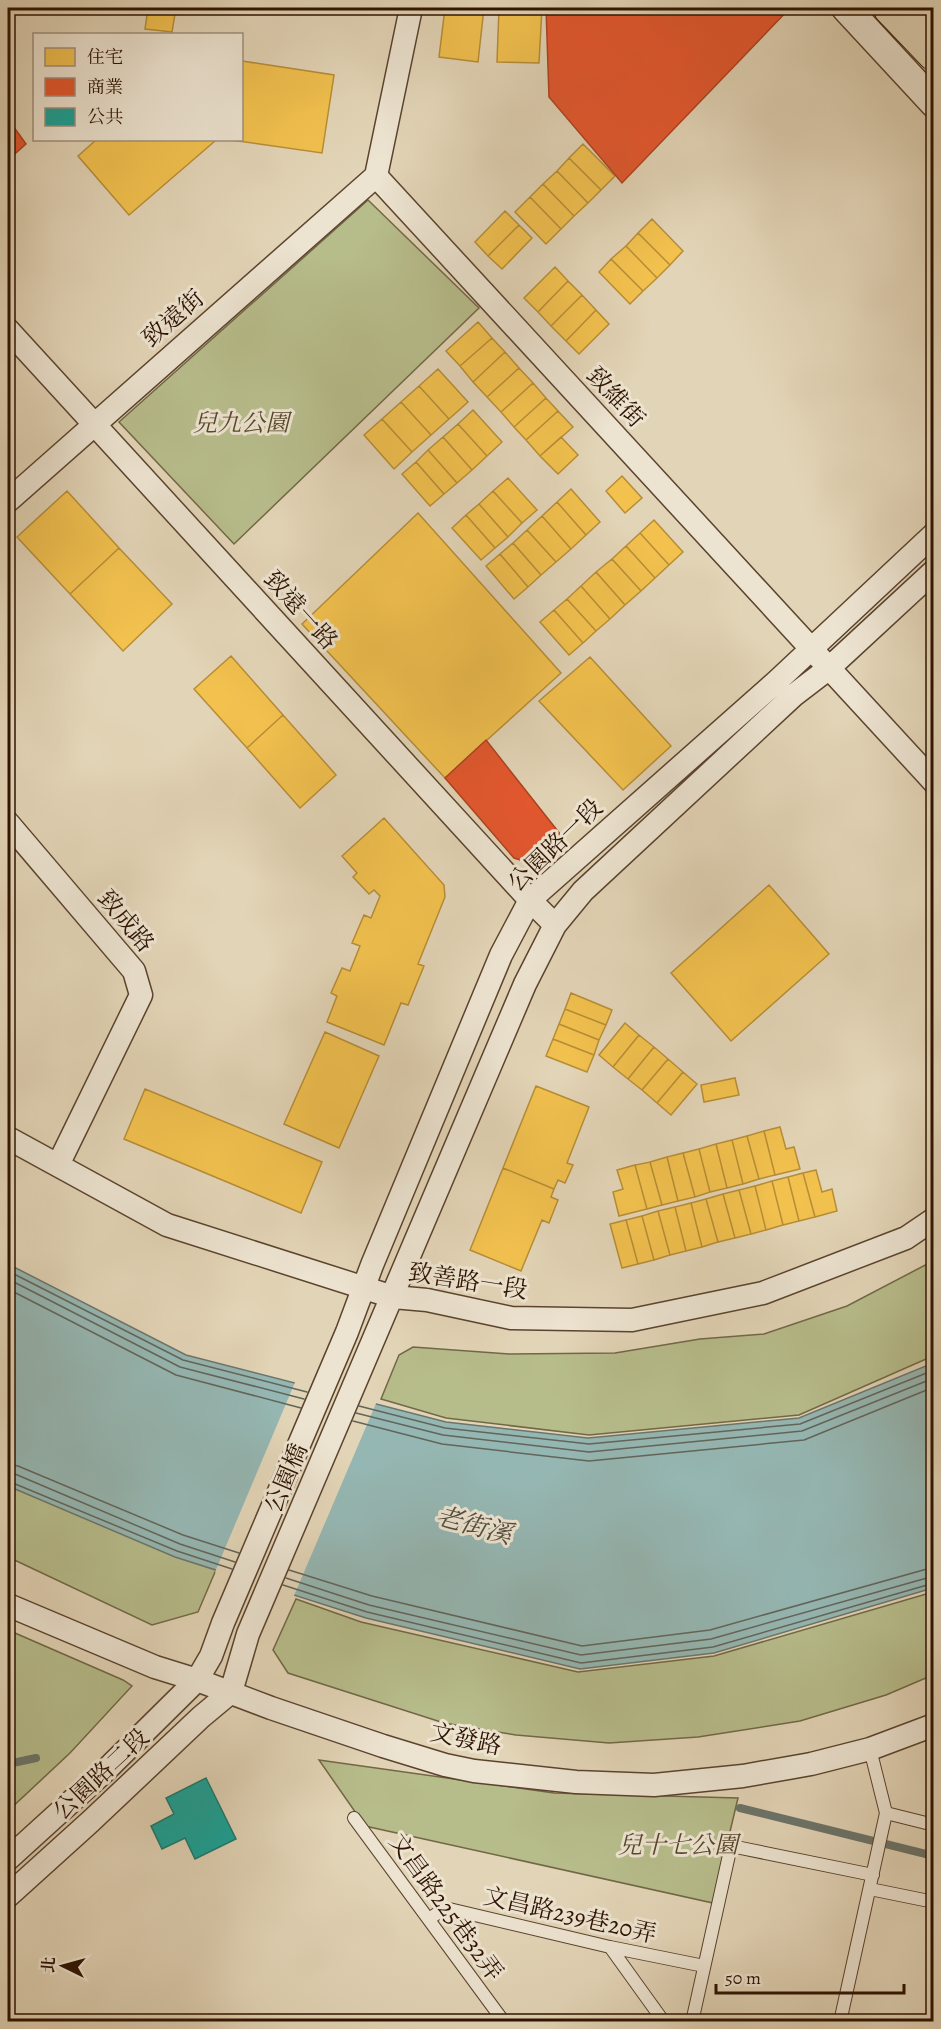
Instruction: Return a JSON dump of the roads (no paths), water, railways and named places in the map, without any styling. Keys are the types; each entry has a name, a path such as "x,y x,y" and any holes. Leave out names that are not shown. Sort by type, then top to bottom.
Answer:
{"main road":[{"path":"890,8 933,54"}],"street":[{"path":"376,176 411,8"},
{"path":"846,8 933,103"},
{"name":"致遠街","path":"8,501 376,176"},
{"name":"致維街","path":"376,176 933,782"},
{"name":"致遠一路","path":"8,330 555,925"},
{"name":"公園路一段","path":"347,1332 363,1288 501,955 530,900 776,682 933,534"},
{"path":"393,1297 525,984 555,925 583,891 794,695 828,669 933,571"},
{"name":"致成路","path":"8,823 134,971 141,996 58,1165"},
{"name":"致善路一段","path":"8,1138 167,1225 393,1297 427,1300 511,1318 632,1320 764,1293 906,1238 933,1219"},
{"name":"公園橋","path":"231,1692 248,1634 393,1297"},
{"name":"公園橋","path":"197,1680 211,1656 347,1332"},
{"name":"文發路","path":"8,1605 155,1666 293,1716 474,1771 576,1782 654,1785 743,1776 811,1764 870,1749 933,1725"},
{"name":"公園路二段","path":"8,1859 106,1770 197,1680"},
{"name":"公園路二段","path":"8,1896 201,1717 231,1692"}],"lane":[{"path":"840,2022 886,1813 870,1749"},
{"path":"886,1813 933,1825"},
{"name":"文昌路225巷32弄","path":"354,1818 504,2022"},
{"path":"692,2022 731,1846 873,1875"},
{"path":"870,1889 933,1902"},
{"name":"文昌路239巷20弄","path":"429,1919 445,1908 610,1947 704,1966"},
{"path":"610,1947 664,2022"}],"water":[{"name":"老街溪","path":"8,1264 186,1355 446,1422 588,1438 799,1418 933,1363 933,1588 714,1653 580,1669 366,1618 175,1557 8,1486"}],"waterway":[{"path":"8,1764 36,1758"},
{"path":"740,1808 934,1856"}],"park label":[{"name":"兒九公園","path":"241,423"},
{"name":"兒十七公園","path":"678,1845"}]}
